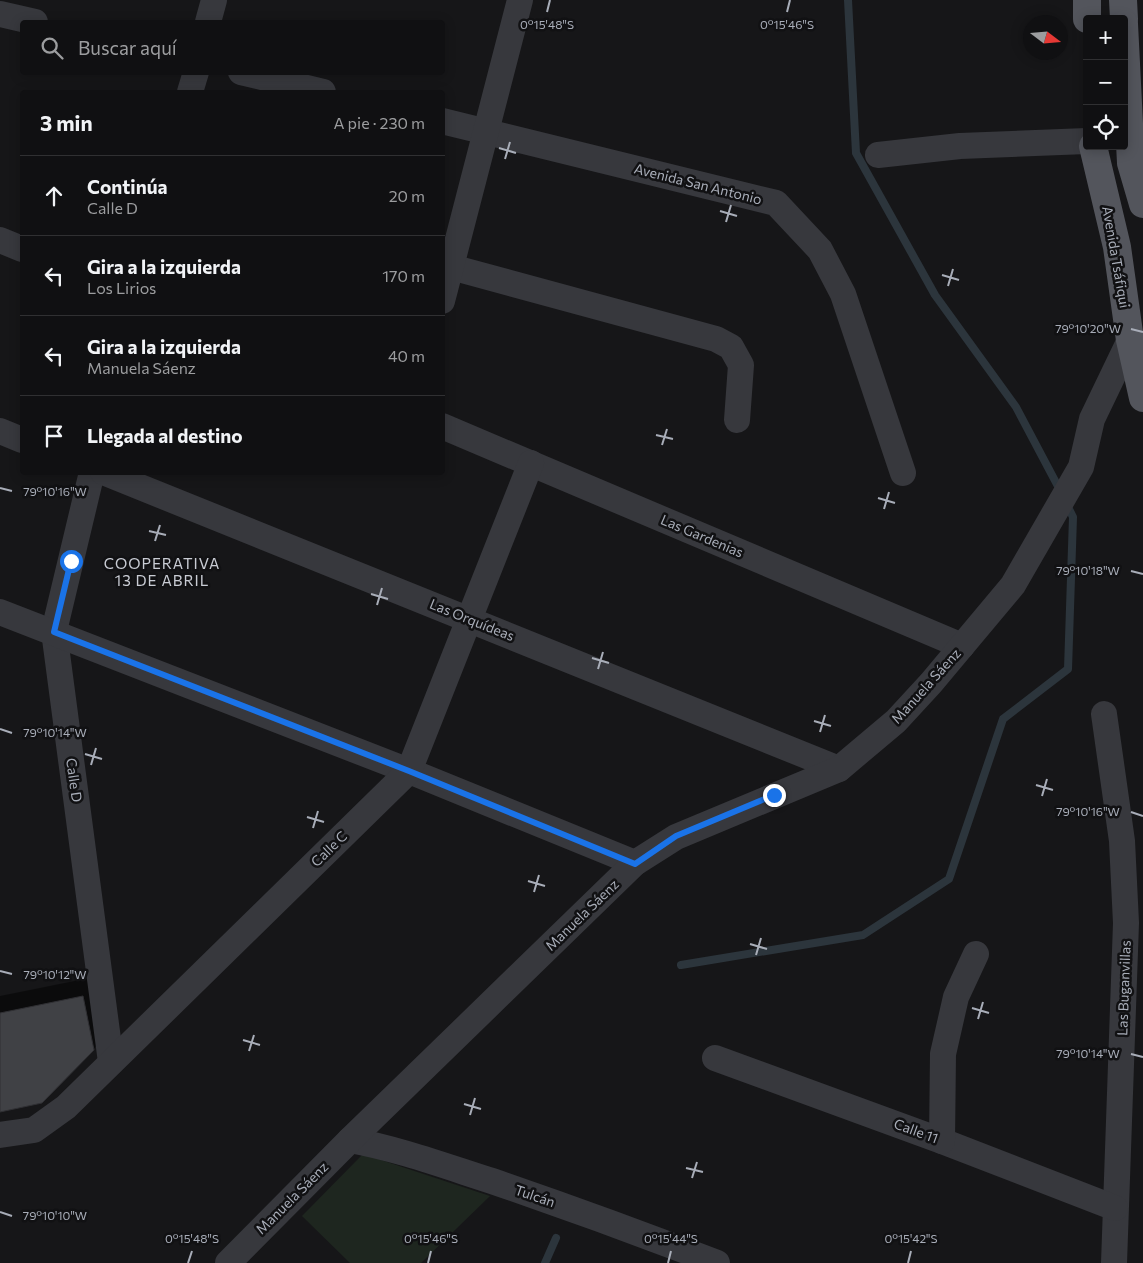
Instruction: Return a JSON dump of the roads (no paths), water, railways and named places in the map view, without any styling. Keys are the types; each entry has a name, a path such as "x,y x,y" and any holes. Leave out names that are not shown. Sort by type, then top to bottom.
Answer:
{"main road":[{"path":"1087,0 1088,15"},
{"path":"1123,0 1124,15"},
{"path":"1127,60 1143,204"},
{"name":"Avenida Tsáfiqui","path":"1094,150 1117,247 1130,340 1143,398"}],"street":[{"path":"209,20 214,0"},
{"path":"445,290 520,0"},
{"path":"0,14 26,20"},
{"path":"191,90 195,75"},
{"path":"253,75 315,90"},
{"name":"Avenida San Antonio","path":"445,123 776,203 820,250 843,294 903,473"},
{"path":"878,155 960,146 1083,141"},
{"path":"0,240 20,248"},
{"path":"451,267 716,339 731,347 741,365 737,420"},
{"name":"Manuela Sáenz","path":"228,1263 350,1140 635,864 676,836 840,769 896,721 932,683 1013,585 1081,467 1092,419 1130,340"},
{"name":"Las Gardenias","path":"445,427 962,646"},
{"path":"0,431 20,439"},
{"name":"Calle C","path":"0,1136 34,1130 66,1107 409,771 531,463"},
{"name":"Calle D","path":"91,475 54,632 111,1062"},
{"name":"Las Orquídeas","path":"110,475 840,769"},
{"path":"0,612 409,771 635,864"},
{"name":"Las Buganvillas","path":"1104,714 1122,841 1126,923 1114,1263"},
{"path":"942,1140 944,1054 956,997 976,954"},
{"name":"Calle 11","path":"715,1058 942,1140 1115,1208"},
{"name":"Tulcán","path":"350,1140 389,1148 592,1215 717,1263"}],"waterway":[{"path":"848,0 856,153 935,295 1016,407 1061,492"},
{"path":"681,965 863,935 949,879 1003,719 1068,669 1073,517 1066,503"},
{"path":"545,1263 556,1238"}],"district":[{"name":"COOPERATIVA 13 DE ABRIL","path":"162,572"}]}
